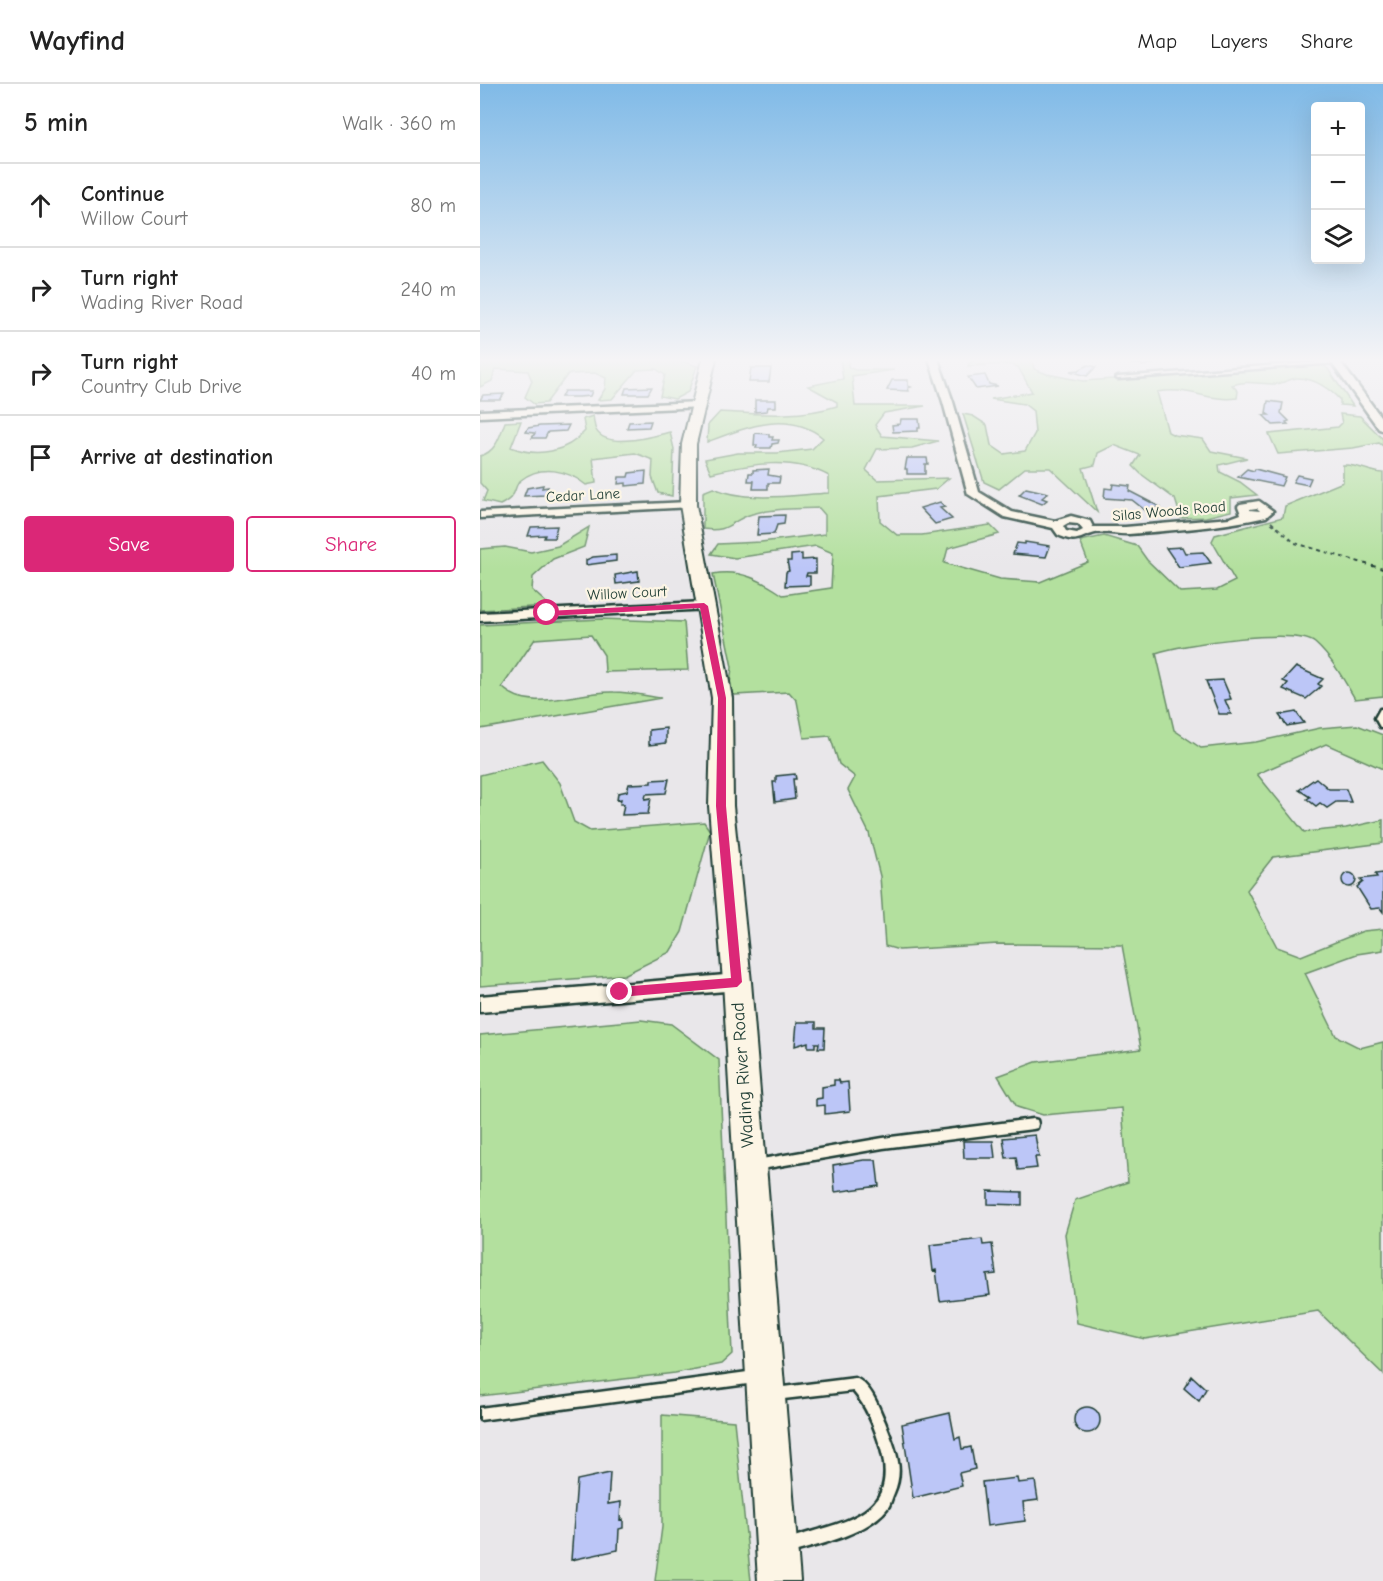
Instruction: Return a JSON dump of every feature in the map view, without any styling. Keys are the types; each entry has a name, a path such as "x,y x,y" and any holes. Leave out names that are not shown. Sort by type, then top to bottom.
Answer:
{"main road":[{"name":"Wading River Road","path":"693,429 689,444 688,505 722,698 721,806 737,982 779,1581"}],"street":[{"name":"Silas Woods Road","path":"955,429 974,494 1008,514 1057,525 1067,520 1078,520 1086,523 1089,530"},
{"name":"Cedar Lane","path":"480,515 688,505"},
{"name":"Silas Woods Road","path":"1057,525 1062,533 1071,537 1082,536 1089,530 1112,532 1231,521 1257,515"},
{"name":"Willow Court","path":"480,617 704,606"},
{"path":"480,1004 737,982"}],"lane":[{"path":"1383,711 1379,718 1383,725"},
{"path":"750,1166 883,1143 1033,1124"},
{"path":"480,1414 765,1386 855,1384 880,1425 893,1466 894,1479 888,1495 881,1507 841,1531 777,1550"}],"path":[{"path":"1257,515 1295,543 1383,569"}],"green space":[{"path":"502,429 518,429 511,447 531,452 561,448 570,444 585,429 596,429 602,436 620,440 670,432 674,449 672,496 658,493 652,477 653,460 635,453 593,458 596,483 586,485 571,476 554,471 537,472 519,482 512,496 502,504 483,501 487,491 480,483 480,456 494,447"},
{"path":"708,429 744,429 736,431 707,442"},
{"path":"809,429 877,429 882,436 938,441 912,448 877,449 866,470 877,480 949,478 936,489 879,496 880,521 897,535 922,535 990,525 999,534 948,548 944,563 1000,579 1040,582 1088,562 1080,541 1104,536 1137,546 1147,560 1180,592 1217,590 1235,581 1212,541 1215,535 1283,517 1285,506 1343,482 1343,465 1383,473 1383,696 1355,699 1327,655 1315,643 1304,638 1237,639 1188,645 1156,653 1174,730 1201,748 1256,742 1320,728 1357,725 1383,735 1383,769 1326,744 1257,774 1304,832 1346,828 1383,820 1383,843 1273,857 1247,890 1277,947 1301,956 1363,931 1383,929 1383,950 1357,954 1305,973 1336,1036 1360,1048 1383,1042 1383,1374 1318,1311 1145,1339 1077,1323 1065,1234 1075,1200 1128,1182 1122,1108 1043,1115 1017,1107 998,1076 1036,1062 1141,1049 1122,945 998,944 899,950 885,946 880,876 869,833 848,790 855,777 839,764 830,736 804,738 797,701 789,692 735,695 729,693 732,667 713,574 741,574 783,595 831,588 833,553 816,546 735,558 711,554 718,544 761,542 825,534 825,515 819,508 785,509 752,514 724,528 703,529 703,492 713,488 727,493 756,497 829,493 829,476 815,470 786,464 756,465 711,473 705,459 738,453 777,453 812,449 823,438"},
{"path":"968,429 988,429 991,445 1004,454 1025,451 1035,433 1035,429 1167,429 1174,435 1203,439 1211,451 1247,458 1219,465 1220,472 1240,482 1257,495 1231,498 1231,511 1206,517 1181,518 1175,499 1133,466 1140,455 1114,445 1098,453 1095,465 1083,468 1097,512 1050,468 1025,468 999,489 984,482"},
{"path":"1320,429 1373,429 1383,439 1383,446 1379,443 1353,448 1278,454 1269,434"},
{"path":"589,527 584,547 553,559 533,577 532,590 550,606 480,610 480,549 505,547 531,552 558,546"},
{"path":"602,619 684,622 688,670 605,672 604,655 591,635 535,639 502,687 514,695 541,700 614,692 661,698 480,729 480,625"},
{"path":"542,760 560,783 574,822 590,831 704,822 710,831 682,932 670,952 624,975 480,986 480,775"},
{"path":"641,1020 671,1024 719,1060 732,1354 721,1364 675,1373 480,1396 480,1035"},
{"path":"662,1415 734,1421 751,1581 655,1581 662,1527"}],"building":[{"path":"528,429 567,429 566,431 548,432 545,438 532,438 535,433 526,432"},
{"path":"893,429 918,429 918,431 893,432"},
{"path":"755,433 769,434 769,437 773,437 772,440 779,440 778,443 772,444 771,448 756,448"},
{"path":"907,458 927,458 925,474 907,474 907,469 905,469"},
{"path":"769,469 768,475 780,477 779,483 768,483 768,489 753,489 754,481 748,481 749,473 753,473 753,470"},
{"path":"1247,469 1285,477 1281,486 1238,477"},
{"path":"646,471 645,484 626,486 626,483 618,484 619,477 628,477 629,473"},
{"path":"1297,475 1311,478 1308,485 1293,482"},
{"path":"1113,484 1130,486 1129,491 1160,507 1146,511 1132,500 1104,498 1105,488 1112,489"},
{"path":"543,485 542,488 548,487 545,495 524,496 527,488"},
{"path":"1026,488 1048,493 1042,498 1047,500 1042,504 1019,495"},
{"path":"940,502 945,507 940,508 952,519 935,524 920,508"},
{"path":"785,515 784,524 777,525 774,534 757,535 759,516"},
{"path":"557,526 554,538 544,538 545,535 528,536 531,527"},
{"path":"1025,542 1050,546 1046,557 1013,554 1017,543 1025,544"},
{"path":"1182,547 1185,553 1203,552 1211,563 1179,567 1166,548"},
{"path":"802,554 802,560 816,559 816,573 807,573 806,576 810,576 810,585 785,586 786,572 789,571 787,561 791,561 791,555"},
{"path":"616,555 616,561 586,565 586,560 593,557"},
{"path":"638,571 639,581 616,584 615,575"},
{"path":"1296,667 1323,679 1318,684 1321,686 1306,699 1283,689 1288,683 1283,681"},
{"path":"1223,680 1231,699 1225,700 1231,714 1219,714 1206,681"},
{"path":"1296,712 1304,723 1287,726 1279,715"},
{"path":"666,728 666,743 649,745 649,730"},
{"path":"795,774 796,779 793,779 795,799 775,802 773,782 776,782 776,776"},
{"path":"1316,778 1329,789 1346,789 1351,802 1336,802 1327,808 1320,803 1316,806 1307,799 1310,797 1299,790"},
{"path":"669,779 666,793 646,794 645,799 651,798 648,814 622,815 624,804 620,804 621,799 617,800 618,793 627,791 629,784"},
{"path":"1346,873 1352,873 1356,880 1352,887 1346,887 1342,883 1342,877"},
{"path":"1383,873 1383,912 1380,908 1371,909 1357,887 1363,882 1360,879 1377,877 1375,874"},
{"path":"797,1022 816,1022 816,1028 825,1028 824,1048 818,1048 819,1043 815,1043 815,1047 808,1047 808,1042 795,1046"},
{"path":"834,1080 839,1080 840,1083 848,1082 850,1111 825,1114 825,1105 816,1106 816,1099 822,1098 822,1087 834,1085"},
{"path":"1035,1135 1039,1157 1035,1157 1037,1168 1018,1170 1016,1157 1006,1158 1003,1138"},
{"path":"963,1141 993,1141 995,1158 964,1158"},
{"path":"876,1160 879,1186 835,1192 833,1165"},
{"path":"988,1191 1022,1192 1022,1205 988,1204"},
{"path":"982,1239 983,1245 992,1244 996,1274 987,1275 990,1295 940,1301 930,1245"},
{"path":"1192,1376 1206,1389 1199,1401 1184,1388"},
{"path":"1087,1407 1096,1411 1100,1420 1096,1429 1087,1433 1078,1429 1074,1420 1078,1411"},
{"path":"950,1413 955,1439 960,1437 962,1449 971,1447 975,1469 959,1473 962,1486 913,1498 902,1424"},
{"path":"610,1473 608,1504 621,1502 620,1520 623,1519 623,1528 619,1529 618,1550 571,1560 577,1480"},
{"path":"1017,1478 1018,1483 1035,1481 1038,1500 1023,1502 1025,1521 987,1526 982,1482"}],"route":[{"path":"547,613 704,606 722,698 721,806 737,982 620,992"}]}
